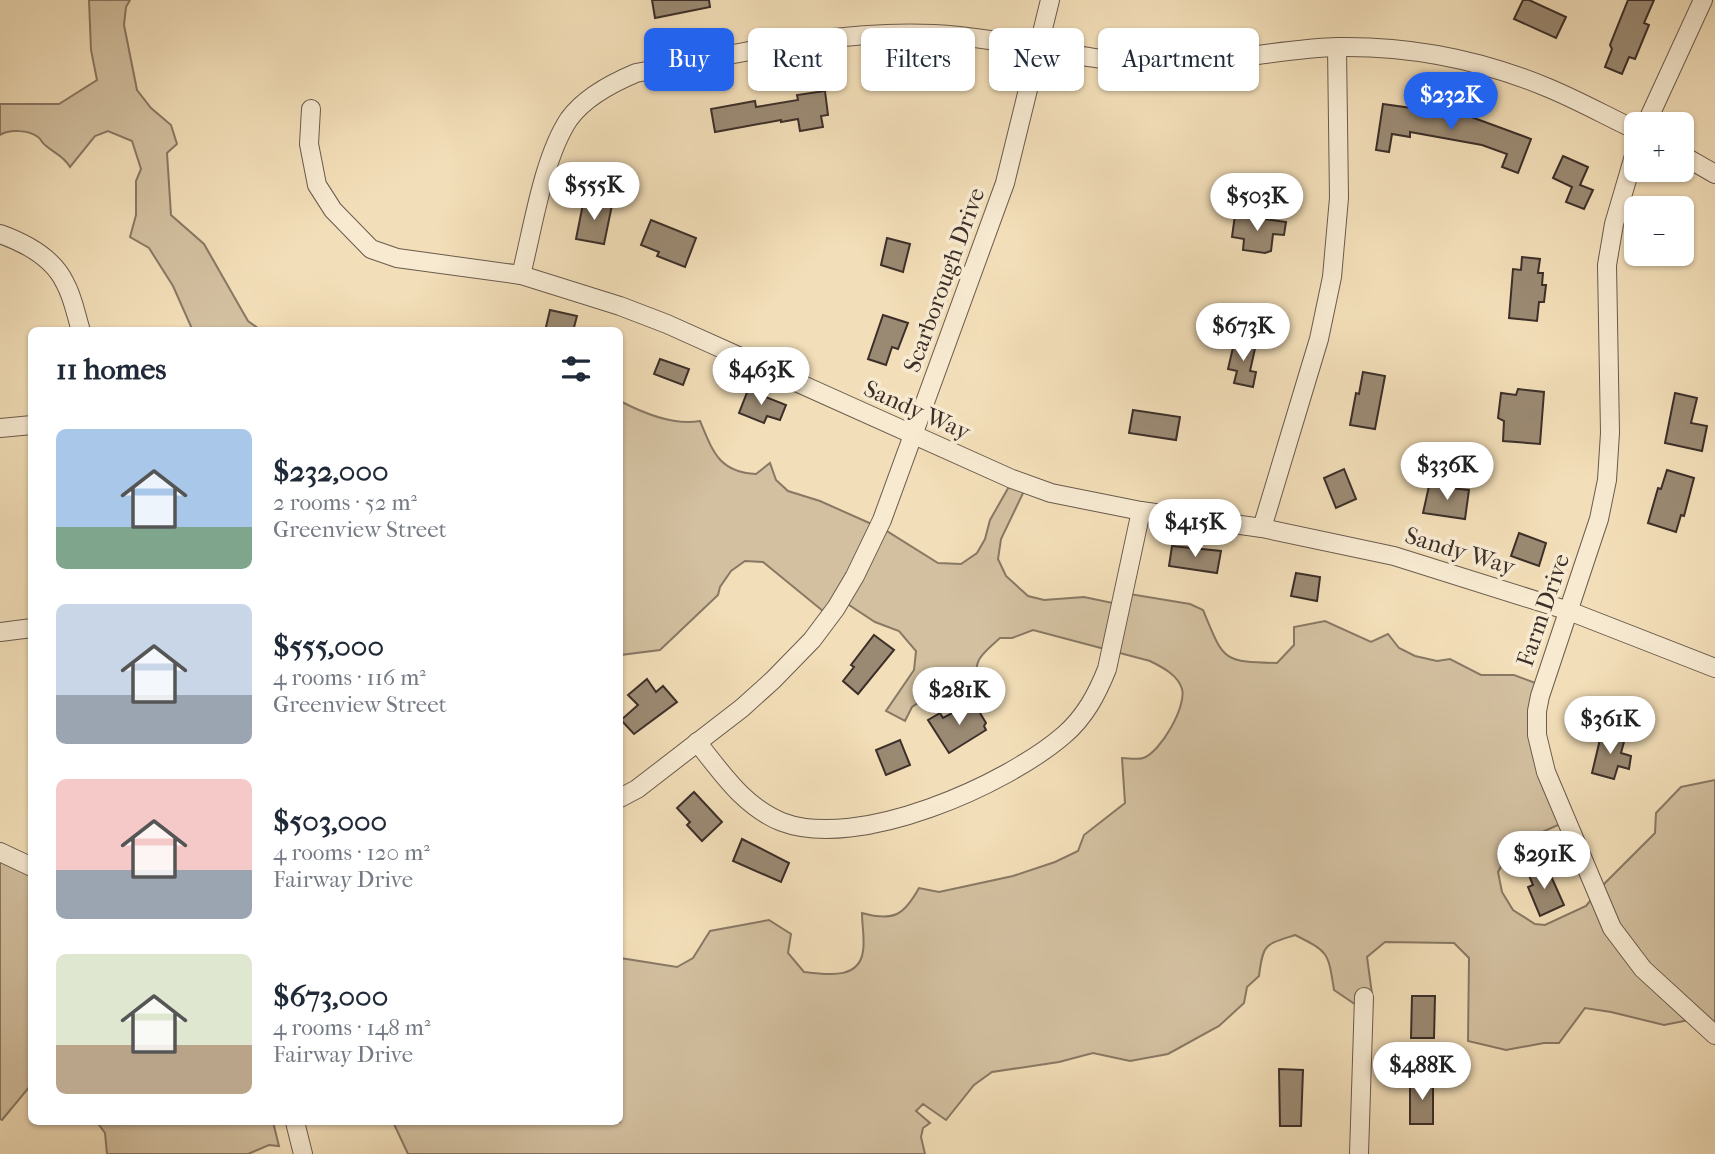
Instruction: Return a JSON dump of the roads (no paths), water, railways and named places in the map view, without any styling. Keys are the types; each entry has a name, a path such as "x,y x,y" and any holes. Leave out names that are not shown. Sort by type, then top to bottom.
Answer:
{"street":[{"name":"Scarborough Drive","path":"1043,28 1050,0"},
{"path":"1652,112 1703,0"},
{"path":"521,275 548,166 558,141 570,118 586,101 613,82 636,73 821,38 905,33 937,34 989,41"},
{"path":"1262,528 1319,340 1332,277 1339,198 1337,47"},
{"path":"1084,55 1158,64 1337,47 1437,54 1547,87 1624,124"},
{"name":"Scarborough Drive","path":"623,796 637,789 742,708 812,640 836,608 882,520 914,436 1005,183 1027,91"},
{"name":"Sandy Way","path":"311,109 309,144 317,185 333,210 371,249 397,258 521,275 620,306 667,324 1012,479 1051,493 1141,511 1262,528 1394,555 1569,611 1715,668"},
{"path":"1694,162 1715,174"},
{"name":"Farm Drive","path":"1626,182 1614,224 1608,265 1611,433 1607,480 1599,519 1537,710 1537,735 1546,772 1612,928 1643,970 1715,1035"},
{"path":"0,234 22,242 48,260 65,282 80,327"},
{"path":"0,428 28,425"},
{"path":"697,742 733,788 747,800 763,812 795,826 855,828 924,810 971,791 1039,754 1065,734 1085,713 1098,692 1107,668 1141,511"},
{"path":"0,632 28,628"},
{"path":"0,852 28,865"},
{"path":"1359,1154 1364,997"},
{"path":"296,1125 303,1154"}]}
